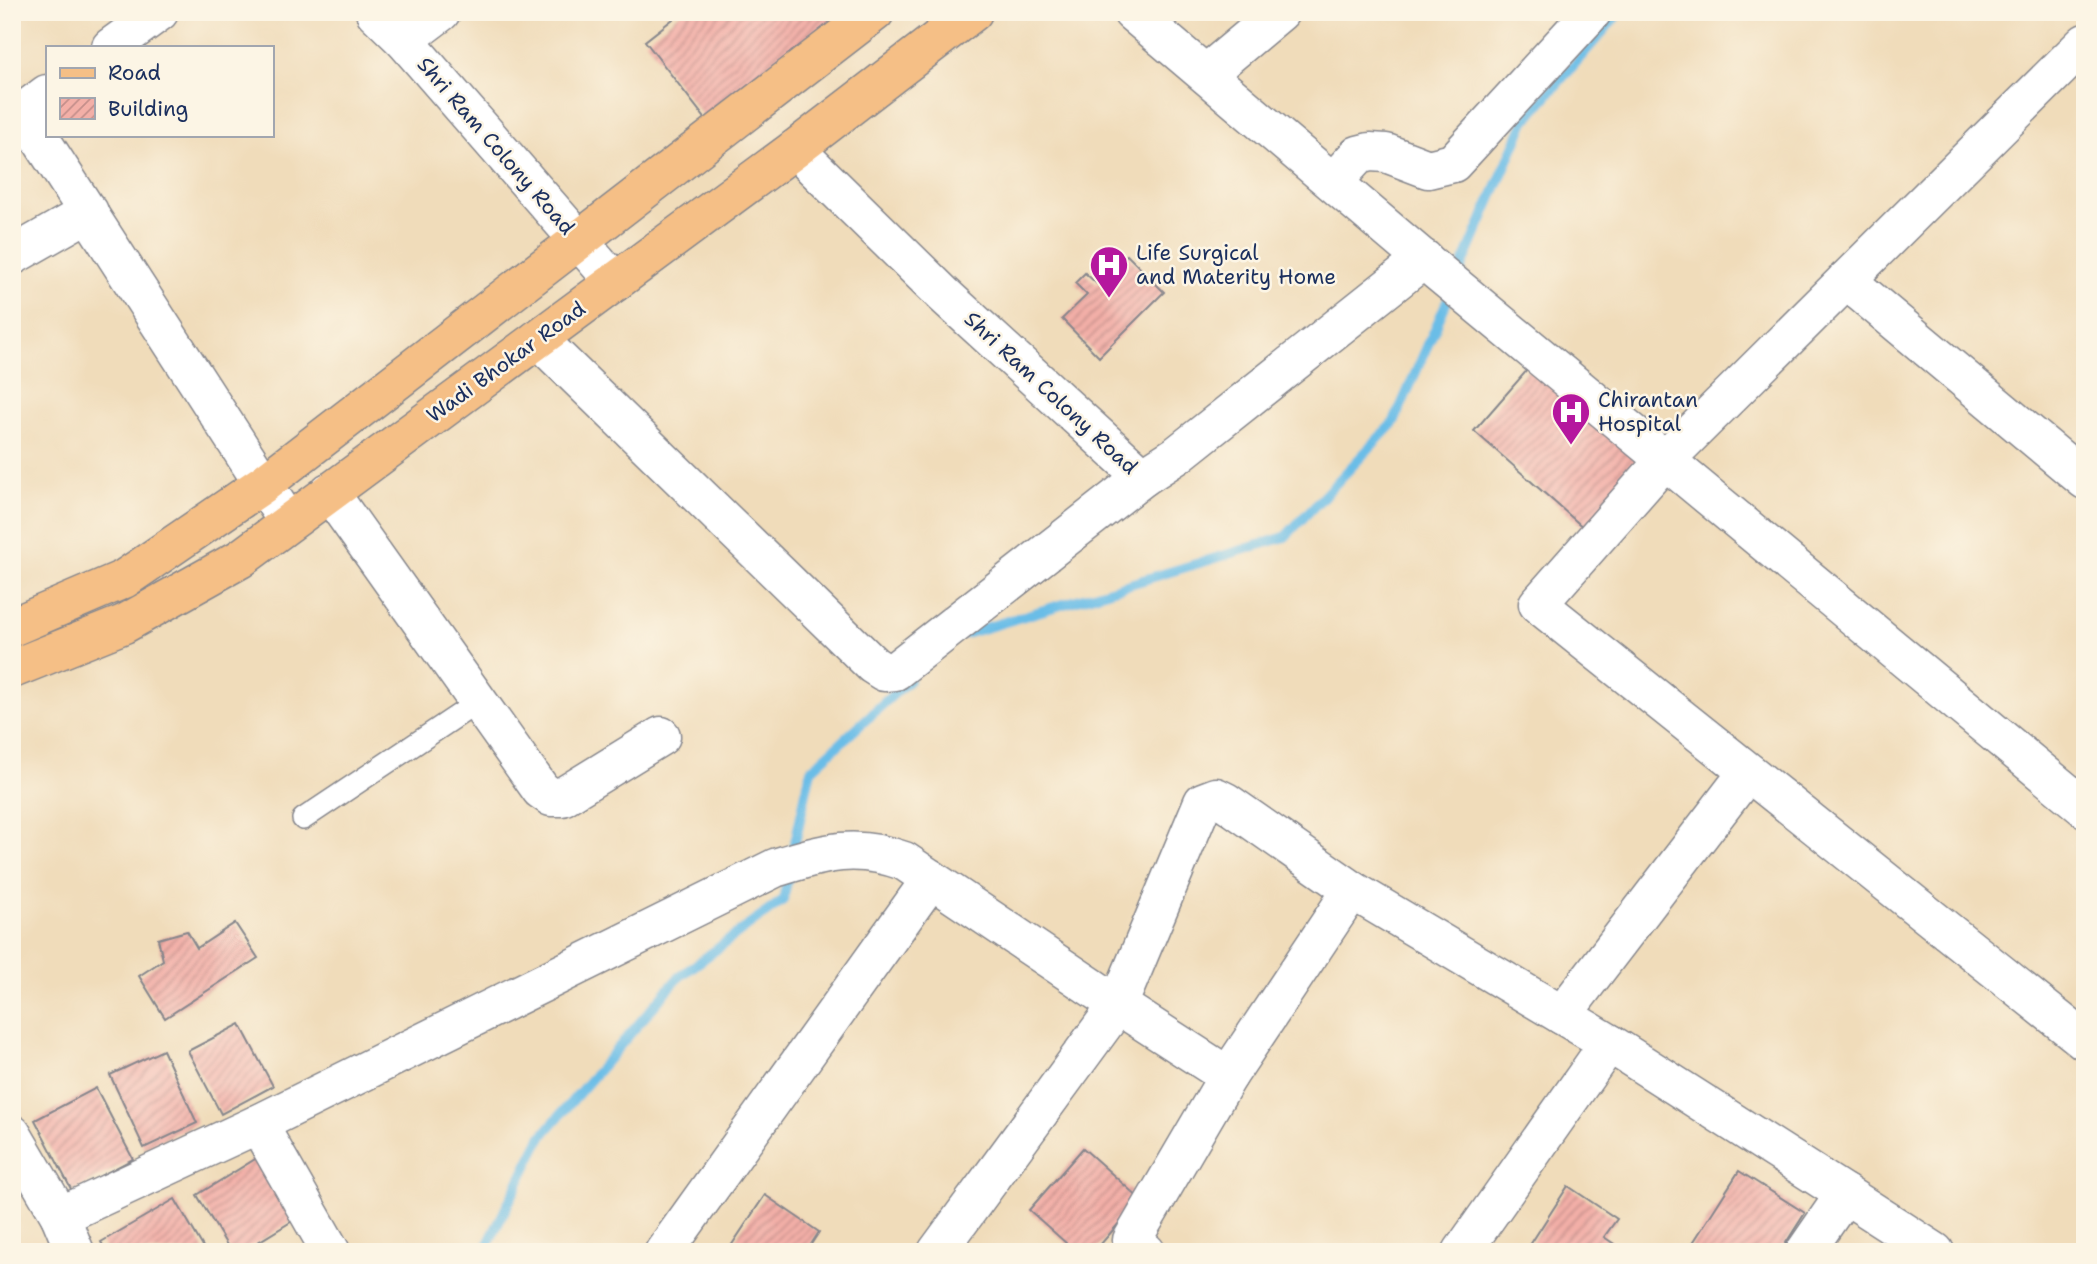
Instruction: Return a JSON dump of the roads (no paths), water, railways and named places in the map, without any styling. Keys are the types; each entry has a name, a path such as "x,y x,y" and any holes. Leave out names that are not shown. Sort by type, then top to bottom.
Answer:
{"main road":[{"path":"12,627 124,579 263,484 874,12"},
{"name":"Wadi Bhokar Road","path":"12,669 124,624 240,559 795,149 953,17"}],"street":[{"path":"112,46 159,12"},
{"name":"Shri Ram Colony Road","path":"375,12 404,40 615,282"},
{"name":"Shri Ram Colony Road","path":"404,40 441,12"},
{"path":"1132,12 1431,265 2085,808"},
{"path":"1207,73 1280,12"},
{"path":"1333,182 1358,155 1370,152 1386,153 1428,169 1453,163 1592,12"},
{"path":"2085,43 1665,459 1538,604 2085,1041"},
{"path":"28,102 46,134"},
{"path":"47,136 89,212 288,522"},
{"name":"Shri Ram Colony Road","path":"795,149 944,295 1143,477 1177,455 1431,265"},
{"path":"12,256 89,212"},
{"path":"1846,280 2085,480"},
{"path":"538,339 873,666 884,672 895,671 1143,477"},
{"path":"329,492 541,790 551,797 562,797 661,736"},
{"path":"1562,1015 1748,772"},
{"path":"937,1252 1118,1005 1203,802 1210,797 1226,802 1352,890 1609,1043 1935,1252"},
{"path":"60,1216 258,1124 775,869 826,853 874,850 904,860 1228,1076"},
{"path":"664,1252 931,879"},
{"path":"1146,1252 1132,1240 1228,1076 1352,890"},
{"path":"1462,1252 1609,1043"},
{"path":"258,1124 331,1252"},
{"path":"12,1134 60,1216 75,1252"},
{"path":"1805,1252 1845,1194"}],"lane":[{"path":"303,818 478,702"}],"waterway":[{"path":"1457,278 1525,121 1620,12"},
{"path":"965,634 1285,537 1394,422 1451,292"},
{"path":"792,856 811,770 909,680"},
{"path":"484,1252 542,1136 679,977 783,900 789,872"}],"place":[{"name":"Life Surgical and Materity Home","path":"1109,299"},
{"name":"Chirantan Hospital","path":"1571,446"}]}
